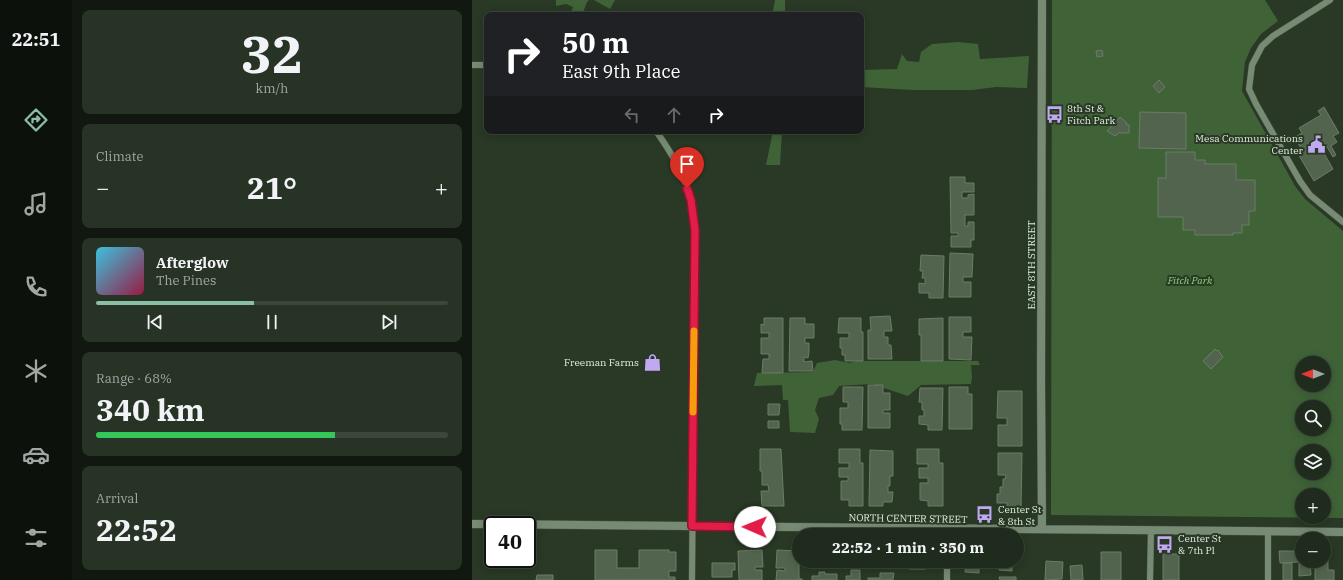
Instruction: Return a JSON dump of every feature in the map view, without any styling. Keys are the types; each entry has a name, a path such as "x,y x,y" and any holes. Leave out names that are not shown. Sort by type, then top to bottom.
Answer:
{"street":[{"name":"EAST 8TH STREET","path":"1042,0 1042,529"},
{"path":"1330,0 1273,36 1262,46 1252,66 1249,89 1300,181 1310,195 1343,222"},
{"path":"472,65 484,65"},
{"path":"658,134 669,149 683,176 691,200 695,230 692,580"},
{"name":"NORTH CENTER STREET","path":"472,524 792,528"},
{"name":"NORTH CENTER STREET","path":"1024,530 1343,532"},
{"path":"1150,580 1151,530"},
{"path":"1268,531 1268,580"},
{"path":"947,568 947,580"}],"green space":[{"path":"556,0 589,0 583,12 571,12 573,7 566,4 556,6"},
{"path":"594,0 615,0 610,9"},
{"path":"775,0 785,0 785,12 773,12"},
{"name":"Fitch Park","path":"1052,0 1265,0 1278,21 1261,34 1251,48 1245,62 1242,91 1295,186 1305,199 1343,231 1343,518 1331,518 1331,488 1295,488 1295,518 1051,515"},
{"path":"958,42 978,44 980,59 1029,56 1027,88 996,87 972,90 914,90 864,87 864,70 897,69 902,54 907,61 919,62 921,52 932,44"},
{"path":"772,134 782,134 780,165 766,165"},
{"path":"835,360 849,363 857,361 978,361 980,365 971,365 971,384 921,385 908,396 872,384 839,386 833,395 819,398 815,410 819,419 815,433 790,432 788,400 783,400 782,385 754,386 757,373 813,372 817,363"}],"building":[{"path":"1102,50 1103,56 1097,57 1096,51"},
{"path":"1159,80 1165,87 1159,93 1153,86"},
{"name":"Mesa Communications Center","path":"1324,107 1339,133 1333,136 1337,142 1331,146 1336,155 1333,157 1327,147 1322,150 1333,169 1314,181 1297,152 1301,149 1295,137 1302,133 1299,128 1321,115 1318,111"},
{"path":"1140,112 1186,113 1186,149 1139,148"},
{"path":"1120,117 1127,123 1126,125 1129,125 1129,133 1120,132 1115,136 1107,131"},
{"path":"1166,152 1195,152 1195,160 1205,160 1205,164 1236,164 1236,180 1255,180 1255,211 1249,211 1249,225 1242,225 1242,233 1233,233 1233,235 1195,235 1195,230 1183,230 1183,217 1158,217 1158,178 1166,178"},
{"path":"950,177 965,177 965,183 974,183 974,192 962,192 962,198 968,198 968,195 974,194 974,215 965,215 965,226 968,226 968,222 974,222 974,240 971,240 971,247 951,247 951,236 958,236 958,233 951,233"},
{"path":"950,253 973,254 972,277 963,277 963,282 971,282 971,297 949,297"},
{"path":"921,255 944,256 943,298 929,298 929,293 919,293 919,283 925,284 925,278 922,278 923,271 920,271"},
{"path":"890,316 892,331 884,331 884,337 888,337 888,345 891,345 892,359 868,359 868,330 871,330 870,317"},
{"path":"949,317 971,317 971,332 963,332 963,337 972,337 971,360 949,359"},
{"path":"764,318 783,318 783,373 762,373 763,359 769,359 769,354 761,354 761,338 769,338 769,333 761,333 761,324 764,325"},
{"path":"790,318 805,318 805,324 814,324 814,338 805,338 805,343 809,343 809,352 808,358 804,357 804,362 812,361 813,371 789,371"},
{"path":"839,318 861,318 861,332 863,332 863,361 845,361 845,355 842,355 842,348 840,348 840,338 849,338 849,333 838,333"},
{"path":"943,318 943,361 921,361 921,335 919,335 919,319"},
{"path":"1215,349 1217,351 1218,350 1223,357 1211,369 1203,361"},
{"path":"868,385 883,385 883,393 890,393 890,410 883,410 883,413 890,413 890,428 868,428"},
{"path":"843,387 863,387 862,430 842,430 842,424 840,424 840,408 848,408 848,402 843,402"},
{"path":"949,387 968,387 968,394 972,394 972,429 949,429"},
{"path":"920,388 943,388 942,430 928,430 928,425 919,424 919,416 924,416 922,402 919,402"},
{"path":"998,391 1022,391 1022,446 998,446 998,425 1007,425 1007,418 997,418"},
{"path":"768,404 780,404 779,415 768,415"},
{"path":"768,421 779,421 779,428 768,428"},
{"path":"760,449 781,449 784,506 762,506 761,491 769,491 768,485 762,485 762,471 760,471"},
{"path":"839,449 860,449 860,463 863,463 863,506 849,506 849,500 841,500 841,481 848,481 848,477 839,477 839,468 849,468 849,463 839,463"},
{"path":"917,449 939,449 939,463 943,463 943,506 928,506 928,501 920,500 920,483 928,483 928,478 919,478 919,468 928,468 928,464 917,464"},
{"path":"870,450 893,451 893,476 890,476 890,486 888,486 888,492 893,492 892,502 883,502 883,506 869,506"},
{"path":"998,453 1022,453 1021,508 1007,508 1007,503 997,503 997,494 1000,494 1000,487 1003,487 1003,479 1005,479 1006,475 998,475"},
{"path":"595,550 617,550 617,568 639,568 639,550 669,550 669,552 676,552 676,571 669,571 669,577 675,577 675,580 595,580"},
{"path":"762,550 763,567 755,567 755,570 762,570 762,580 739,580 738,551"},
{"path":"777,550 792,551 792,568 799,568 799,579 802,580 776,580 777,570 785,571 785,568 776,568"},
{"path":"1279,551 1295,551 1295,562 1280,563"},
{"path":"1101,552 1121,552 1121,580 1101,580"},
{"path":"1163,554 1179,554 1179,580 1163,580"},
{"path":"1046,561 1063,562 1062,579 1045,580"},
{"path":"712,563 735,563 735,570 732,570 732,577 712,577"},
{"path":"1283,563 1292,563 1292,580 1283,580"},
{"path":"1082,565 1083,580 1071,580 1070,566"},
{"path":"909,568 926,568 926,569"},
{"path":"965,568 979,568 979,573 965,572"},
{"path":"999,568 1012,568 1012,571 999,570"},
{"path":"1299,568 1310,568 1311,575 1299,576"},
{"path":"1315,568 1328,568 1328,570 1334,570 1334,580 1315,580"},
{"path":"851,570 860,570 860,580 846,580 846,576 851,576"},
{"path":"819,572 825,572 825,574 837,574 837,580 812,580 812,576 819,576"},
{"path":"880,573 894,573 893,580 868,580 868,578 880,578"},
{"path":"537,575 553,575 553,580 536,580"},
{"path":"999,577 1016,577 1016,580 1000,580"}],"slow traffic":[{"path":"693,412 694,331"}],"place":[{"name":"8th St & Fitch Park","path":"1054,114"},
{"name":"Mesa Communications Center","path":"1316,144"},
{"name":"Freeman Farms","path":"652,362"},
{"name":"Center St & 8th St","path":"985,515"},
{"name":"Center St & 7th Pl","path":"1165,544"}],"route":[{"path":"687,188 691,200 695,230 692,526 755,527"}]}
